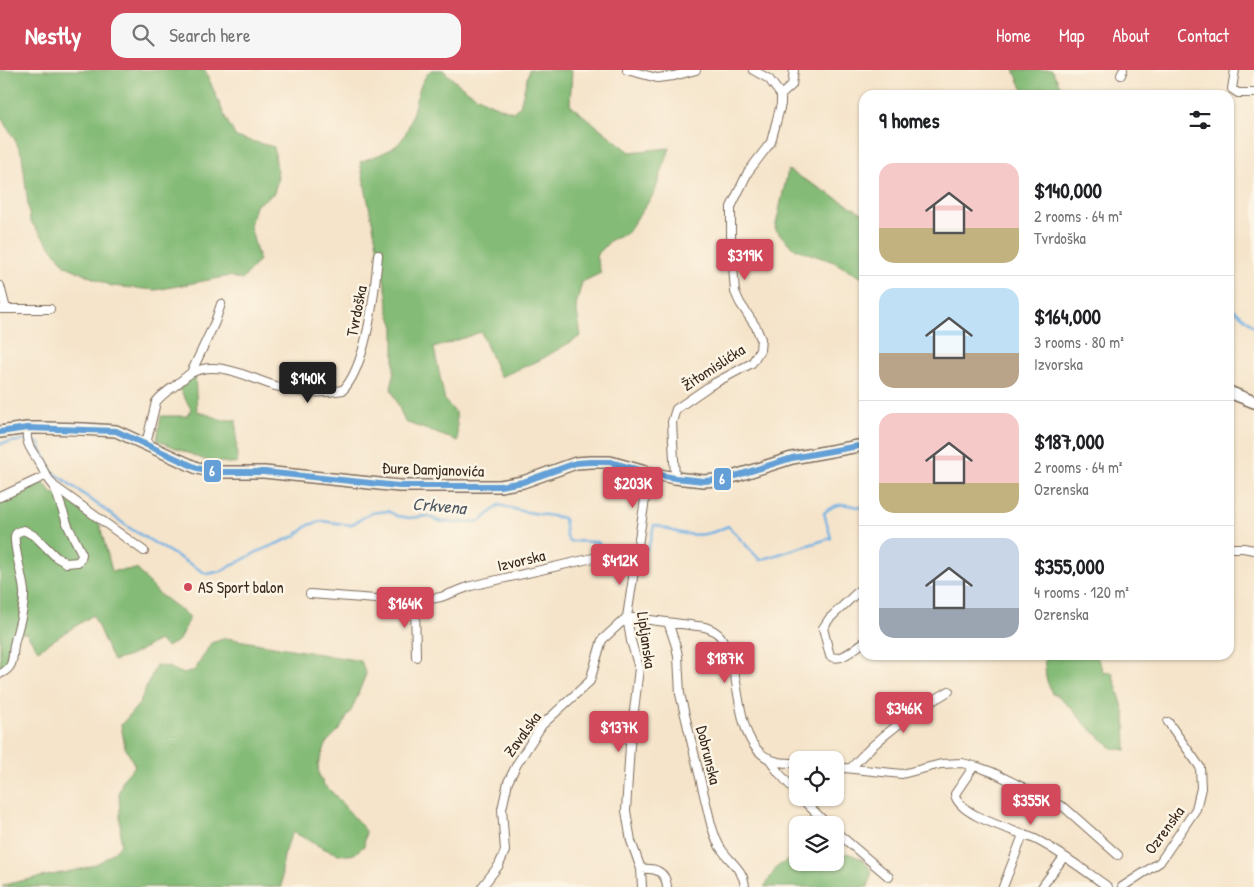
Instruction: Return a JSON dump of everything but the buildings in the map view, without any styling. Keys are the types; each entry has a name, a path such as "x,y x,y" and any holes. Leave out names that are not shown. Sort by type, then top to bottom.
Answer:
{"main road":[{"path":"1234,394 1254,402"},
{"name":"Đure Damjanovića","path":"0,432 27,436 83,428 116,431 197,468 216,472 264,472 399,486 500,486 523,482 576,463 590,462 610,462 675,478 716,480 792,458 859,446"}],"street":[{"path":"627,70 658,78 696,70"},
{"path":"753,70 769,79 780,95 792,85 794,70"},
{"path":"1234,90 1232,89 1235,70"},
{"path":"1234,90 1238,93 1254,93"},
{"name":"Žitomislićka","path":"675,478 672,422 676,409 711,385 752,363 760,350 761,339 756,327 735,292 730,239 731,207 748,172 771,142 781,104 780,95"},
{"name":"Tvrdoška","path":"146,444 156,402 160,397 191,373 207,368 242,374 278,387 312,393 343,390 350,383 361,353 369,322 378,255"},
{"path":"0,286 3,309 50,308"},
{"name":"Tvrdoška","path":"191,373 215,322 221,304"},
{"path":"27,436 45,476 54,486 144,551"},
{"name":"Lipljanska","path":"642,887 641,869 631,841 626,811 630,745 639,668 631,641 627,617 649,473"},
{"path":"0,497 45,476"},
{"path":"0,674 6,671 13,660 14,645 24,612 22,573 14,537 16,533 24,530 36,537 56,557 66,563 78,562 82,558 80,548 68,526 54,486"},
{"path":"1234,548 1254,550"},
{"name":"Izvorska","path":"310,594 415,602 441,597 470,586 593,558 636,560"},
{"path":"859,591 822,628 832,658 836,659 850,653 859,646"},
{"path":"415,602 416,657"},
{"path":"627,617 705,627 716,631 723,639 734,675 746,730 751,740 762,754 778,762 789,763"},
{"name":"Zavalska","path":"482,887 499,865 505,850 502,809 508,782 517,764 542,725 590,681 602,640 627,617"},
{"name":"Dobrunska","path":"668,622 676,646 680,694 711,824 718,845 739,869 744,878 745,887"},
{"path":"851,768 869,748 904,719 949,691"},
{"name":"Ozrenska","path":"1122,887 1160,862 1196,809 1201,788 1200,767 1168,722"},
{"path":"769,758 789,784"},
{"name":"Ozrenska","path":"844,767 902,774 941,764 962,763 974,766 992,772 1065,808 1118,855"},
{"path":"974,766 955,794 957,801 987,822 1036,840 1064,857 1103,886"},
{"path":"809,806 819,816"},
{"path":"1003,887 1023,835"},
{"path":"844,839 889,877"},
{"path":"1042,887 1064,857"},
{"path":"641,869 649,868 662,872 667,887"}],"green space":[{"path":"0,70 205,70 236,137 274,147 278,178 274,193 255,206 250,226 259,260 242,280 230,276 156,290 111,286 66,266 30,221 22,155 0,116"},
{"path":"431,70 443,70 475,96 513,112 520,106 529,70 572,70 570,105 630,152 670,148 654,194 626,234 611,240 596,256 601,273 582,282 576,306 581,336 540,360 500,377 481,332 434,348 445,401 456,413 458,441 405,422 391,388 394,374 394,327 388,310 387,294 360,162 390,150 404,137 420,87"},
{"path":"1014,70 1052,70 1062,90 1023,90"},
{"path":"788,170 859,211 859,276 834,262 793,248 775,229"},
{"path":"195,375 197,411 223,420 236,420 237,464 205,460 157,440 161,416 187,416 191,409 179,388"},
{"path":"44,483 53,494 62,493 99,522 112,571 137,569 159,594 190,617 179,640 167,647 159,640 130,656 113,661 93,615 38,650 26,633 12,634 9,658 0,670 0,500 33,484"},
{"path":"226,638 361,661 366,674 352,709 340,729 327,742 318,765 319,775 324,785 366,831 364,846 354,854 340,854 331,852 293,832 283,859 282,887 2,887 33,878 89,867 105,859 121,844 119,792 123,779 135,766 125,747 121,725 139,704 156,665 168,667 184,674 195,670 211,643"},
{"path":"1044,660 1098,660 1104,673 1112,672 1125,714 1126,750 1112,748 1087,726 1057,695 1052,694 1046,678"},
{"path":"847,853 862,859 872,871 868,887 764,887 777,867 789,859 789,871 844,871 844,854"}],"waterway":[{"name":"Crkvena","path":"1234,309 1254,326"},
{"name":"Crkvena","path":"0,445 25,440"},
{"name":"Crkvena","path":"30,440 40,444 41,450 52,471 131,529 207,574 222,571 257,552 295,536 309,525 322,521 351,525 371,513 388,511 397,516 409,518 428,516 438,521 457,523 481,521 499,505 521,511 564,518 566,535 569,541 598,542 604,552 627,556 644,553 654,525 677,532 697,535 728,526 760,560 831,538 824,513 834,506 843,504 859,507"}],"transit line":[{"name":"6","path":"0,432 27,428 116,431 197,468 216,472 264,472 399,486 500,486 523,482 576,463 590,462 610,462 675,478 704,481 716,480 729,478 792,458 859,446"}],"place":[{"name":"AS Sport balon","path":"188,587"}]}
